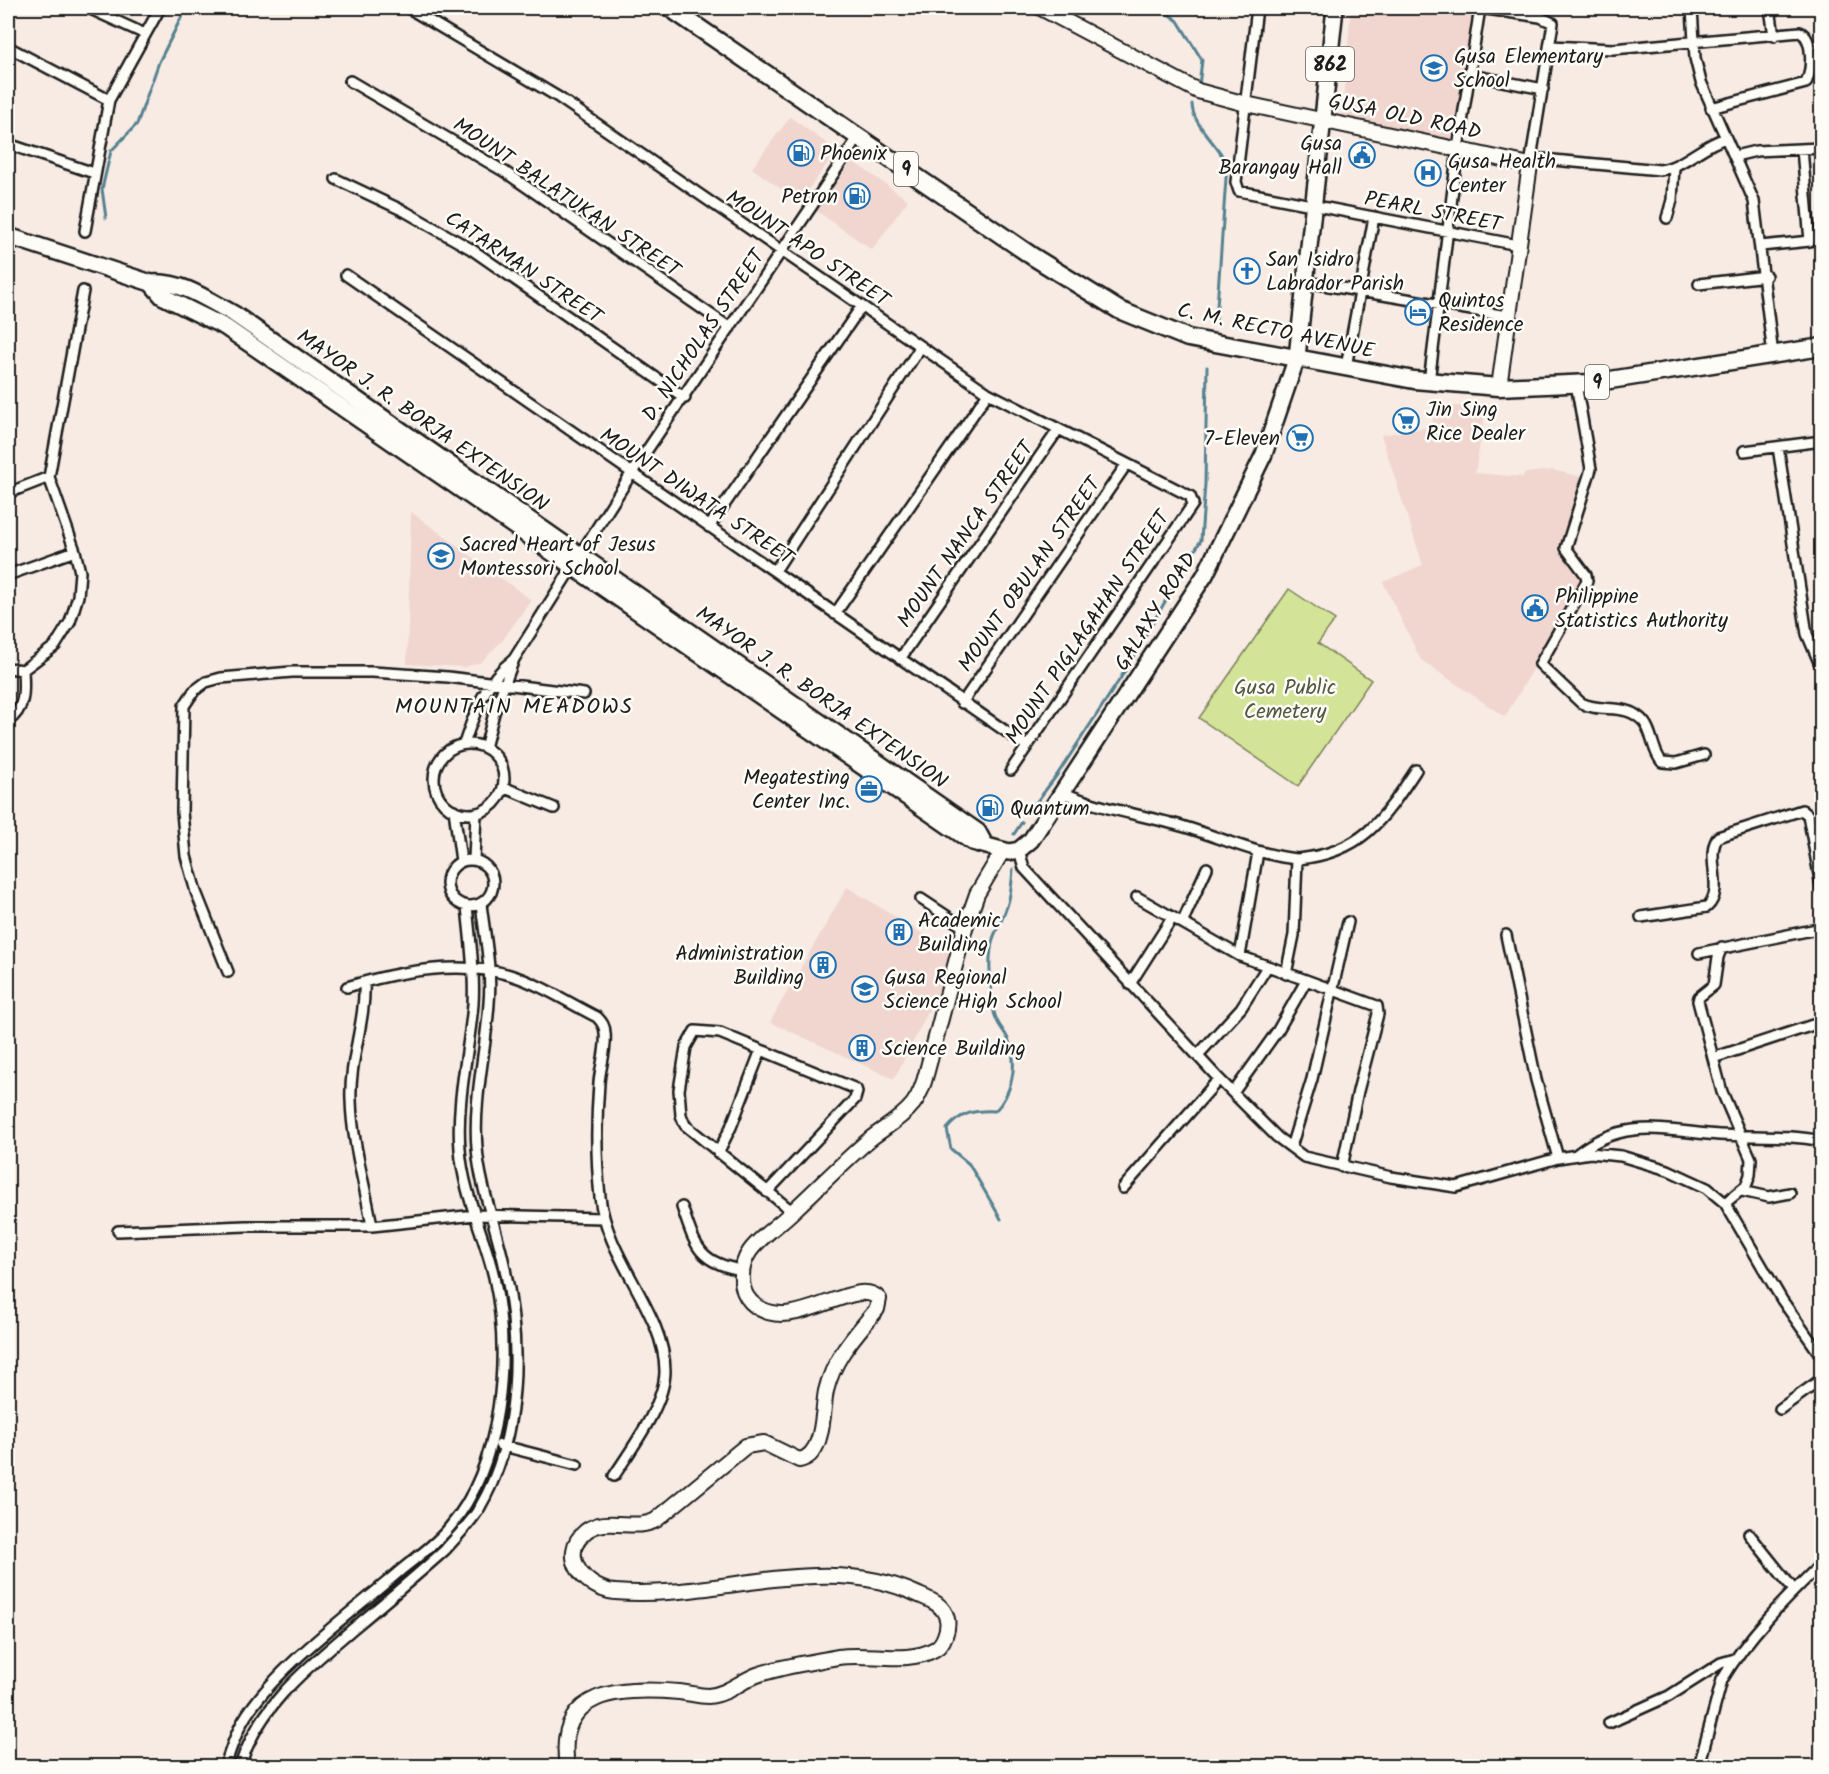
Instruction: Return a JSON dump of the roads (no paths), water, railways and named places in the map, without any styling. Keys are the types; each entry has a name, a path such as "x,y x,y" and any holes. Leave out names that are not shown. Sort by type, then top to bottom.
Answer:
{"highway":[{"name":"C. M. RECTO AVENUE","path":"670,8 1032,256 1119,310 1188,338 1429,382 1499,387 1576,384 1821,347"}],"main road":[{"name":"GUSA OLD ROAD","path":"1041,8 1182,83 1246,104 1531,162"},
{"name":"862","path":"1297,357 1335,8"},
{"path":"1499,387 1507,316 1531,162"},
{"name":"MAYOR J. R. BORJA EXTENSION","path":"8,236 138,279 167,282 199,294 234,314 404,450 575,560 807,719 978,832 984,843 1002,852"},
{"name":"GALAXY ROAD","path":"1019,850 1031,840 1064,793 1204,575 1264,454 1297,357"},
{"name":"MAYOR J. R. BORJA EXTENSION","path":"303,371 412,436 575,560"},
{"path":"404,450 412,436"},
{"path":"567,1767 565,1747 570,1721 585,1703 597,1696 654,1690 707,1696 719,1694 759,1674 840,1657 907,1656 923,1653 935,1649 944,1639 948,1625 944,1609 908,1589 875,1578 853,1575 802,1577 638,1593 601,1590 590,1585 580,1574 575,1552 579,1539 589,1529 608,1524 646,1526 752,1443 764,1443 799,1460 808,1458 816,1447 833,1365 877,1309 879,1299 872,1293 860,1293 794,1313 768,1314 748,1299 742,1288 742,1270 750,1250 843,1163 912,1105 922,1089 965,928 977,894 1002,852 1019,850"}],"street":[{"path":"88,8 145,34"},
{"path":"86,231 94,173 109,100 160,8"},
{"name":"MOUNT APO STREET","path":"408,8 558,97 988,393 1190,496 1193,504"},
{"path":"1246,104 1257,8"},
{"path":"1429,382 1458,148 1480,8 1551,21 1553,27 1531,162 1643,169 1674,167 1707,145 1725,138"},
{"path":"1692,8 1694,43 1701,82 1754,201 1766,276 1773,356"},
{"path":"1770,8 1774,36"},
{"path":"1550,46 1613,50 1800,32 1809,40 1809,75 1806,82 1711,108"},
{"path":"8,47 109,100"},
{"path":"1471,75 1543,88"},
{"name":"MOUNT BALATUKAN STREET","path":"350,81 505,172 730,328"},
{"name":"PEARL STREET","path":"1246,104 1237,189 1314,207 1518,245"},
{"name":"D. NICHOLAS STREET","path":"514,659 631,474 685,398 859,136"},
{"path":"8,144 94,173"},
{"path":"1735,156 1755,152 1821,148"},
{"path":"1761,246 1809,241 1811,236 1802,149"},
{"path":"1666,218 1672,200 1674,167"},
{"name":"CATARMAN STREET","path":"336,179 406,212 471,249 685,398"},
{"path":"1346,367 1362,292 1374,217"},
{"name":"MOUNT DIWATA STREET","path":"346,275 1027,746"},
{"path":"1699,284 1766,276"},
{"path":"1306,282 1507,316"},
{"path":"8,668 23,670 56,646 70,622 78,596 80,572 75,551 49,477 83,291"},
{"path":"709,527 861,307"},
{"path":"775,571 921,346"},
{"path":"1576,384 1591,469 1566,548 1586,575 1587,581 1540,664 1581,703 1589,707 1618,707 1638,717 1646,724 1657,757 1662,762 1676,763 1704,755"},
{"path":"836,614 988,393"},
{"name":"MOUNT NANCA STREET","path":"900,659 1058,430"},
{"path":"1744,452 1821,441"},
{"path":"1778,447 1808,634 1821,669"},
{"name":"MOUNT OBULAN STREET","path":"962,703 1126,465"},
{"path":"8,493 49,477"},
{"name":"MOUNT PIGLAGAHAN STREET","path":"1011,770 1193,504"},
{"path":"8,575 75,551"},
{"path":"464,744 476,708 491,681 514,659"},
{"path":"484,747 514,659"},
{"path":"8,721 20,708 24,696 23,670"},
{"path":"228,972 196,892 186,856 182,812 184,706 194,691 206,682 221,678 292,672 372,672 491,681 584,694"},
{"path":"464,744 484,747 501,764 503,787 494,803 476,813 454,810 443,802 436,791 434,778 443,756 464,744"},
{"path":"1064,793 1086,802 1185,827 1258,852 1297,859 1315,857 1334,851 1366,836 1395,802 1416,770"},
{"path":"503,787 554,808"},
{"path":"454,810 461,861"},
{"path":"1641,917 1707,907 1715,894 1714,848 1718,837 1759,825 1795,810 1802,810 1808,815 1821,891"},
{"path":"474,860 476,813"},
{"path":"1019,850 1024,868 1130,984 1233,1093 1304,1157 1342,1167 1456,1187 1577,1154 1621,1156 1668,1170 1707,1188 1725,1203 1782,1300 1821,1357"},
{"path":"1240,956 1258,852"},
{"path":"1286,974 1294,934 1297,859"},
{"path":"474,860 487,867 494,879 491,894 481,904 467,906 453,900 447,886 450,871 461,861 474,860"},
{"path":"1182,923 1207,868"},
{"path":"1137,897 1240,956 1373,1003 1378,1009 1342,1167"},
{"path":"921,899 965,928"},
{"path":"240,1767 258,1725 271,1705 303,1671 446,1550 478,1510 490,1488 505,1446 515,1373 514,1338 504,1266 477,1150 490,970 481,904"},
{"path":"225,1767 235,1737 265,1691 294,1662 435,1544 451,1526 477,1485 491,1443 498,1401 500,1315 494,1276 466,1186 459,1130 473,1001 467,906"},
{"path":"1130,984 1172,918"},
{"path":"1291,1147 1312,1079 1348,922"},
{"path":"1699,953 1821,928"},
{"path":"1506,935 1536,1080 1558,1158"},
{"path":"1722,947 1718,957 1714,985 1699,997 1698,1001 1722,1092 1743,1135 1751,1167 1742,1191 1725,1203"},
{"path":"347,987 446,968 472,967 490,970 532,984 597,1017 604,1024 605,1042 599,1081 597,1122 603,1218 614,1249 657,1332 665,1371 660,1399 614,1476"},
{"path":"1198,1055 1241,1008 1267,967"},
{"path":"1233,1093 1278,1030 1306,981"},
{"path":"364,982 365,1005 352,1078 351,1100 355,1141 372,1226"},
{"path":"1713,1058 1821,1022"},
{"path":"767,1192 855,1099 856,1089 720,1034 703,1030 691,1035 686,1047 679,1090 681,1115 685,1125 718,1153 767,1192 793,1212"},
{"path":"718,1153 731,1127 761,1050"},
{"path":"1123,1188 1219,1079"},
{"path":"1577,1154 1594,1141 1626,1131 1672,1128 1821,1141"},
{"path":"1742,1191 1769,1197 1790,1193"},
{"path":"682,1207 695,1245 705,1256 720,1267 742,1270"},
{"path":"118,1231 246,1226 372,1226 476,1215 603,1218"},
{"path":"1780,1409 1821,1379"},
{"path":"491,1443 576,1465"},
{"path":"1749,1534 1794,1590"},
{"path":"1699,1767 1722,1680 1735,1659 1794,1590 1821,1563"},
{"path":"405,1568 415,1577"},
{"path":"1610,1724 1669,1696 1721,1663 1735,1659"},
{"path":"294,1662 303,1671"}],"waterway":[{"path":"106,218 102,189 111,151 137,124 159,62 186,8"},
{"path":"1160,8 1178,21 1202,60 1199,86"},
{"path":"1192,104 1196,119 1227,164 1216,321"},
{"path":"1032,808 1057,775 1120,679 1201,540 1205,484 1207,367"},
{"path":"1014,834 1022,822"},
{"path":"1001,1219 969,1164 951,1149 947,1129 962,1116 980,1111 995,1111 1005,1097 1012,1080 1012,1053 1008,1039 994,1014 990,964 993,939 1009,900 1013,869"}],"place":[{"name":"Gusa Elementary School","path":"1434,68"},
{"name":"Phoenix","path":"801,153"},
{"name":"Gusa Barangay Hall","path":"1362,155"},
{"name":"Gusa Health Center","path":"1428,173"},
{"name":"Petron","path":"857,196"},
{"name":"San Isidro Labrador Parish","path":"1247,271"},
{"name":"Quintos Residence","path":"1418,312"},
{"name":"Jin Sing Rice Dealer","path":"1406,421"},
{"name":"7-Eleven","path":"1300,438"},
{"name":"Sacred Heart of Jesus Montessori School","path":"441,556"},
{"name":"Philippine Statistics Authority","path":"1535,608"},
{"name":"Megatesting Center Inc.","path":"869,789"},
{"name":"Quantum","path":"990,808"},
{"name":"Academic Building","path":"899,932"},
{"name":"Administration Building","path":"823,965"},
{"name":"Gusa Regional Science High School","path":"865,989"},
{"name":"Science Building","path":"862,1048"}],"district":[{"name":"MOUNTAIN MEADOWS","path":"514,705"}],"park label":[{"name":"Gusa Public Cemetery","path":"1285,699"}]}
